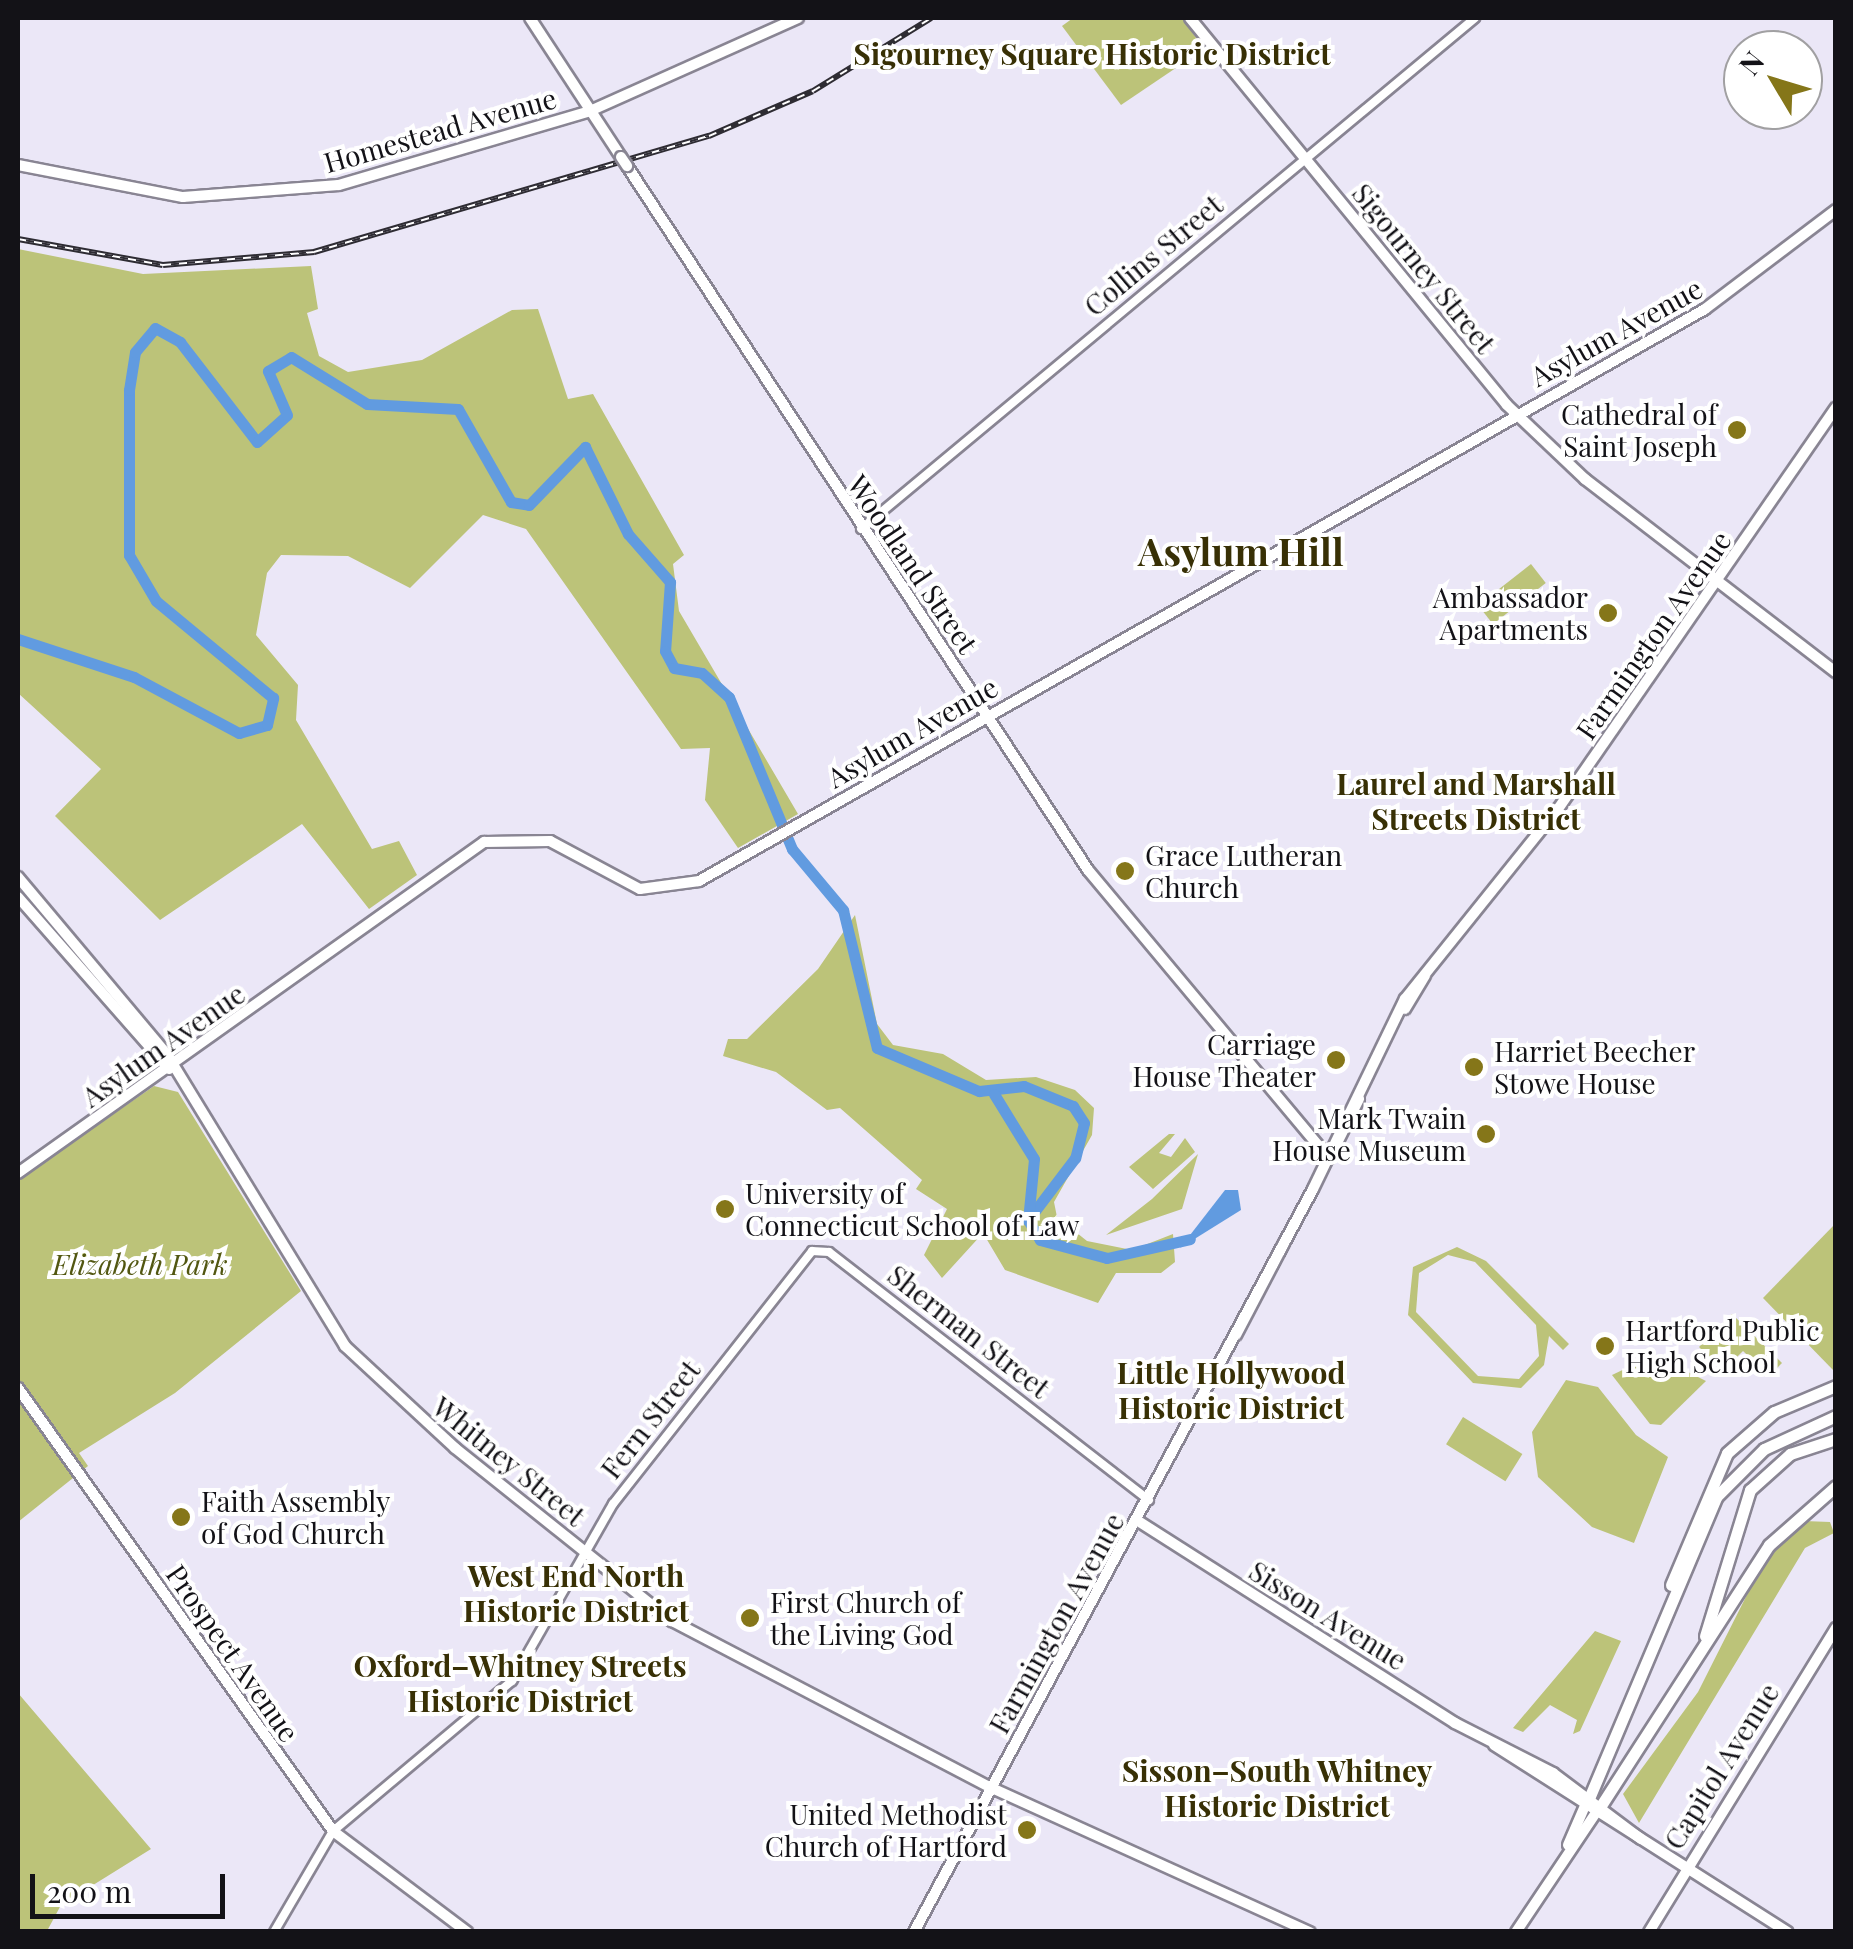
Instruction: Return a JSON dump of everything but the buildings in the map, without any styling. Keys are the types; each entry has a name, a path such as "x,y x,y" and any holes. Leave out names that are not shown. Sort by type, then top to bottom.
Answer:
{"highway":[{"path":"1593,1805 1700,1515 1743,1435 1836,1386"},
{"path":"1700,1515 1746,1462 1836,1416"},
{"path":"1692,1663 1736,1515 1768,1470 1836,1439"},
{"path":"1593,1805 1754,1567 1794,1517 1836,1486"}],"main road":[{"name":"Woodland Street","path":"530,18 861,529 1115,907 1329,1158"},
{"name":"Homestead Avenue","path":"18,165 152,195 298,192 590,111 798,18"},
{"name":"Sigourney Street","path":"1190,18 1516,414 1836,672"},
{"name":"Asylum Avenue","path":"18,1173 484,842 550,841 619,883 666,891 760,846 1726,296 1836,210"},
{"name":"Farmington Avenue","path":"914,1932 1138,1522 1424,976 1558,808 1836,408"},
{"path":"18,878 108,980 169,1069"},
{"path":"18,897 169,1069"},
{"path":"40,922 51,913"},
{"path":"98,989 108,980"},
{"name":"Whitney Street","path":"169,1069 352,1355 672,1620 992,1788 1310,1932"},
{"name":"Prospect Avenue","path":"18,1388 333,1831 444,1912 478,1932"},
{"name":"Sisson Avenue","path":"1138,1522 1525,1762 1787,1932"},
{"name":"Capitol Avenue","path":"1648,1932 1684,1866 1836,1628"},
{"path":"1516,1932 1593,1805"},
{"name":"Prospect Avenue","path":"444,1912 466,1932"}],"street":[{"name":"Collins Street","path":"861,529 1475,18"},
{"name":"Sherman Street","path":"732,1352 809,1254 827,1250 1149,1500"},
{"name":"Fern Street","path":"274,1932 333,1831 512,1681 586,1552 732,1352"}],"green space":[{"path":"1073,18 1182,18 1204,49 1121,105 1062,26"},
{"path":"18,249 143,274 311,266 318,309 307,313 319,356 348,372 422,360 512,310 538,309 568,399 593,394 684,555 673,564 679,611 798,814 738,848 705,800 710,748 681,749 526,529 483,515 410,588 348,556 281,555 267,573 256,635 298,685 296,720 372,849 399,841 417,875 369,909 302,824 160,920 55,816 101,769 18,693"},
{"path":"1531,564 1546,583 1493,624 1478,605"},
{"path":"855,915 877,1024 893,1045 943,1054 986,1080 1036,1077 1075,1090 1094,1108 1092,1135 1054,1202 1057,1217 1087,1241 1132,1250 1173,1234 1175,1262 1161,1273 1116,1273 1098,1303 1005,1270 983,1233 942,1278 924,1255 947,1209 916,1189 922,1180 840,1108 827,1110 776,1072 723,1056 728,1039 747,1039 818,969"},
{"name":"Elizabeth Park","path":"154,1086 178,1092 301,1291 175,1393 79,1453 88,1466 18,1522 18,1180"},
{"path":"1169,1134 1175,1134 1159,1153 1171,1157 1185,1138 1195,1152 1153,1189 1129,1167"},
{"path":"1198,1154 1182,1209 1106,1235 1152,1199"},
{"path":"1835,1224 1836,1370 1834,1371 1763,1298"},
{"path":"1457,1247 1486,1261 1569,1344 1563,1350 1549,1336 1544,1365 1521,1388 1473,1383 1408,1315 1413,1267","holes":["1448,1255 1475,1262 1536,1325 1539,1356 1519,1379 1478,1376 1416,1312 1419,1273"]},
{"path":"1732,1314 1782,1363 1769,1376 1743,1351 1723,1371 1699,1347"},
{"path":"1654,1355 1706,1381 1661,1425 1650,1424 1612,1375"},
{"path":"1566,1380 1598,1387 1636,1435 1668,1457 1634,1543 1592,1527 1538,1477 1532,1432"},
{"path":"1463,1417 1522,1454 1505,1481 1446,1444"},
{"path":"1804,1521 1830,1522 1834,1533 1805,1548 1639,1823 1623,1794 1698,1692 1763,1563"},
{"path":"1595,1631 1621,1641 1580,1731 1573,1734 1577,1720 1550,1705 1523,1732 1513,1728"},
{"path":"18,1693 151,1849 61,1905 47,1931 18,1931"}],"water":[{"path":"1225,1190 1238,1190 1241,1210 1180,1248"}],"waterway":[{"path":"18,639 134,677 239,733 267,725 273,698 156,601 129,555 129,390 135,352 155,328 180,342 257,442 287,415 268,371 291,357 367,404 458,409 511,502 529,505 585,447 628,534 670,582 665,651 674,668 702,673 729,697 792,849 843,910 877,1048 979,1091 1024,1086 1073,1106 1084,1123 1075,1158 1028,1220 1040,1240 1107,1258 1190,1239"},
{"path":"994,1094 1034,1159 1028,1220"}],"railway":[{"path":"18,239 163,265 314,252 709,136 813,91 931,18"}],"place":[{"name":"Cathedral of Saint Joseph","path":"1737,430"},
{"name":"Ambassador Apartments","path":"1608,613"},
{"name":"Grace Lutheran Church","path":"1125,871"},
{"name":"Carriage House Theater","path":"1336,1060"},
{"name":"Harriet Beecher Stowe House","path":"1474,1067"},
{"name":"Mark Twain House Museum","path":"1486,1134"},
{"name":"University of Connecticut School of Law","path":"725,1209"},
{"name":"Hartford Public High School","path":"1605,1346"},
{"name":"Faith Assembly of God Church","path":"181,1517"},
{"name":"First Church of the Living God","path":"750,1618"},
{"name":"United Methodist Church of Hartford","path":"1027,1830"}],"district":[{"name":"Sigourney Square Historic District","path":"1092,53"},
{"name":"Asylum Hill","path":"1241,551"},
{"name":"Laurel and Marshall Streets District","path":"1476,800"},
{"name":"Little Hollywood Historic District","path":"1231,1389"},
{"name":"West End North Historic District","path":"576,1592"},
{"name":"Oxford–Whitney Streets Historic District","path":"520,1682"},
{"name":"Sisson–South Whitney Historic District","path":"1277,1787"}]}
